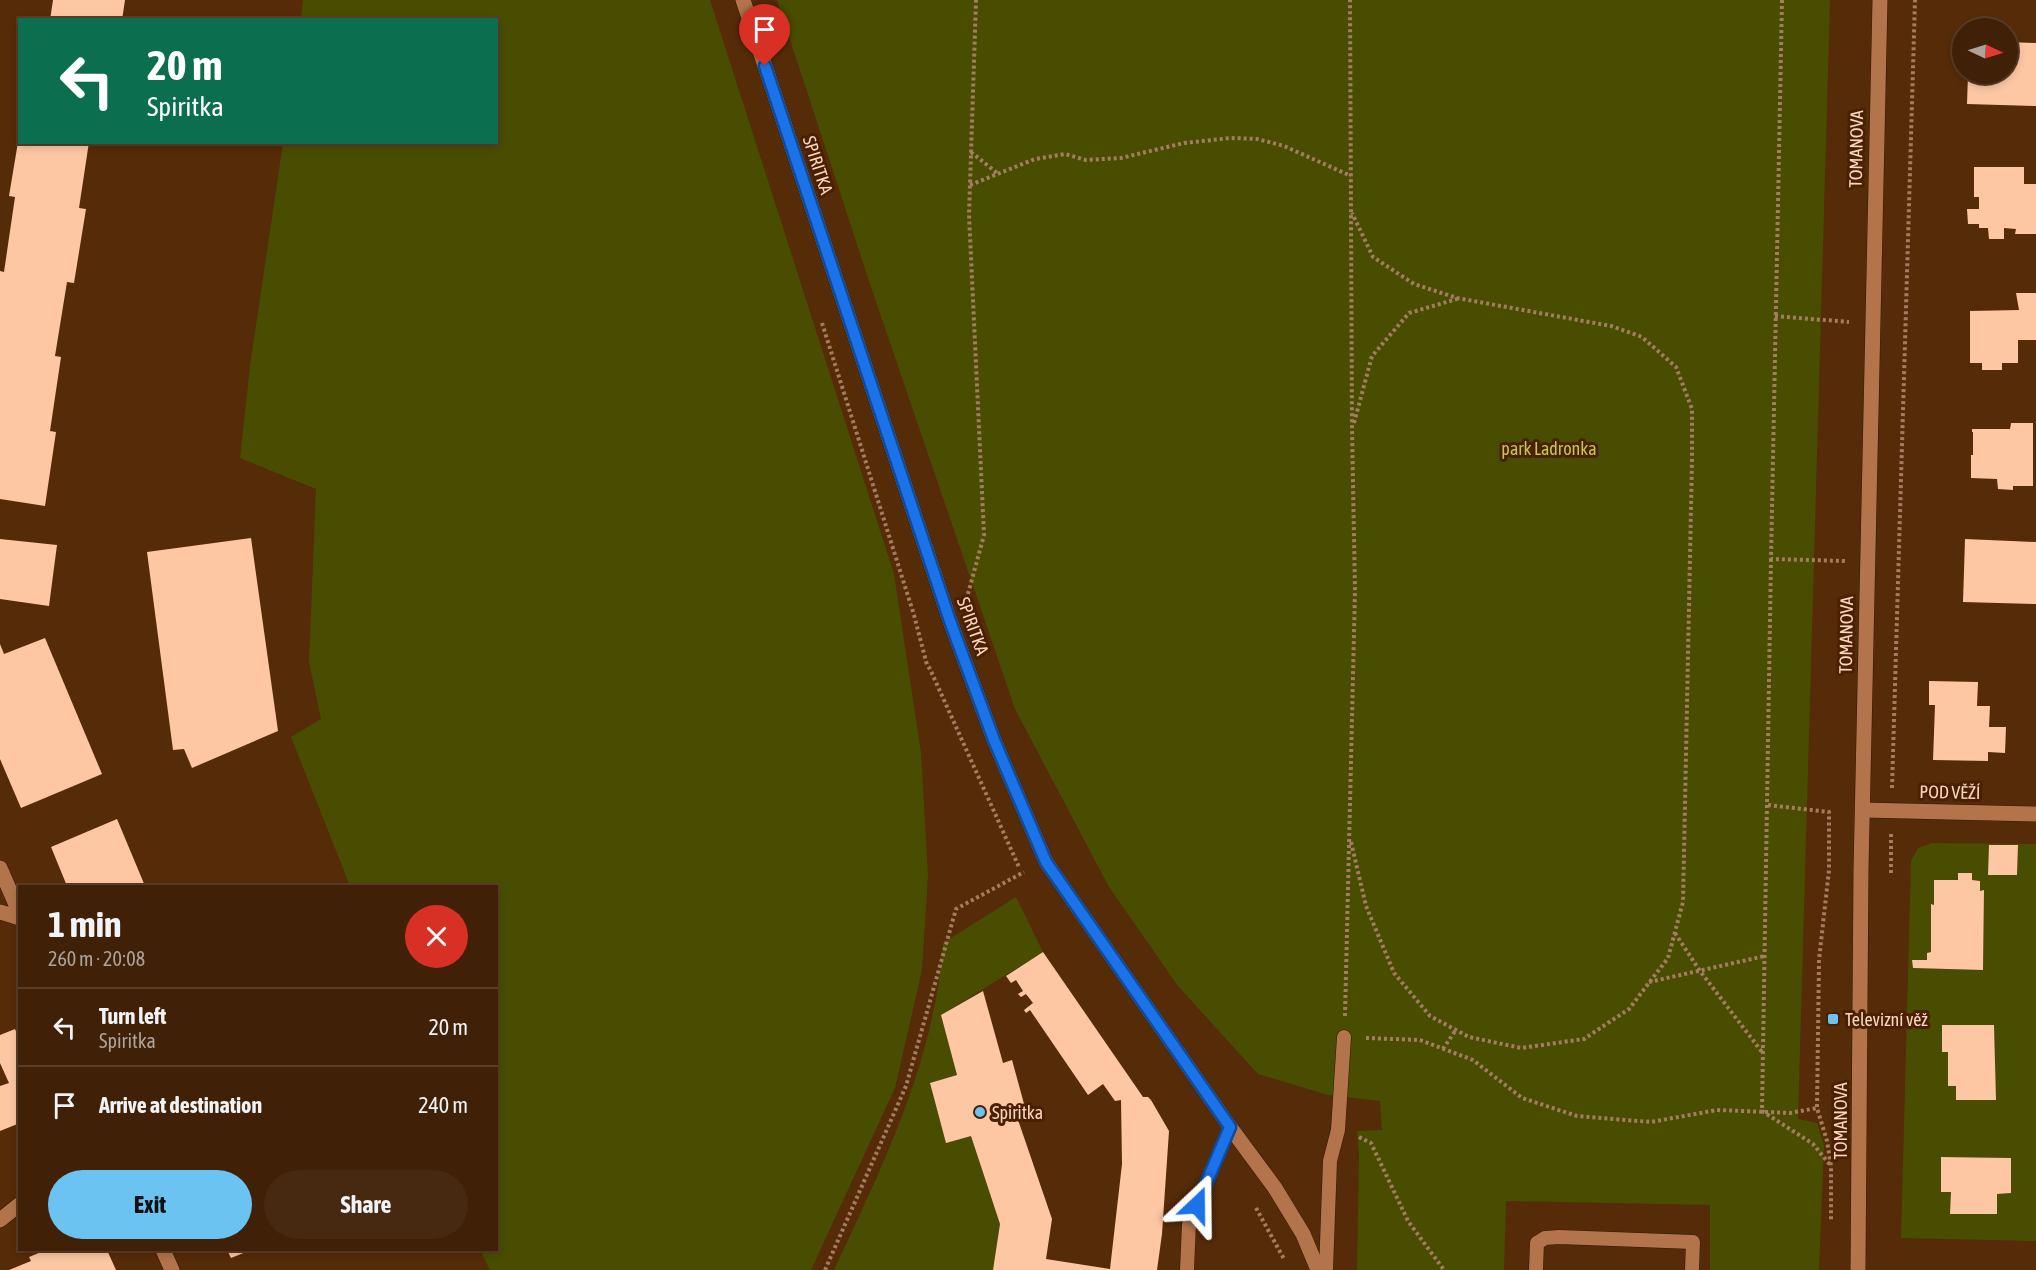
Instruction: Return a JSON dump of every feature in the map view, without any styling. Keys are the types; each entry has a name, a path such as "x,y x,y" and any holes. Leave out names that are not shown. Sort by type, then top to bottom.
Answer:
{"street":[{"name":"SPIRITKA","path":"743,0 950,621 994,740 1046,862 1275,1188 1303,1234 1318,1270"},
{"name":"TOMANOVA","path":"1858,1270 1861,870 1880,0"},
{"name":"POD VĚŽÍ","path":"1863,810 2036,814"},
{"path":"0,868 18,911"},
{"path":"0,912 18,916"},
{"path":"0,1220 18,1206"},
{"path":"163,1251 172,1270"}],"lane":[{"path":"1326,1270 1330,1161 1338,1130 1344,1037"},
{"path":"1187,1270 1189,1224 1230,1127"},
{"path":"1536,1270 1537,1243 1545,1238 1693,1242 1692,1270"}],"path":[{"path":"950,621 967,596 984,535 969,227 976,0"},
{"path":"1350,0 1355,591 1344,1037 1420,1040 1473,1060 1522,1098 1577,1116 1651,1122 1718,1110 1790,1113 1817,1108"},
{"path":"1762,1111 1782,0"},
{"path":"1891,873 1915,0"},
{"path":"970,184 1035,159 1065,154 1086,160 1121,158 1184,143 1231,138 1257,139 1284,146 1351,176"},
{"path":"971,152 997,174"},
{"path":"1350,836 1366,906 1394,973 1430,1016 1469,1038 1521,1048 1584,1039 1629,1009 1668,958 1683,902 1692,409 1676,367 1642,337 1611,326 1458,298 1414,285 1373,257 1352,211"},
{"path":"1352,428 1372,356 1410,313 1458,298"},
{"path":"819,313 930,669"},
{"path":"1775,316 1872,323"},
{"path":"1771,559 1867,561"},
{"path":"1762,1111 1813,1144 1831,1167 1827,1141 1817,1108 1819,960 1829,870 1829,812 1768,805"},
{"path":"825,1270 906,1086 956,909 1046,862"},
{"path":"1675,932 1700,971 1763,1053"},
{"path":"1649,982 1765,956"},
{"path":"1443,1049 1455,1031"},
{"path":"1338,1130 1371,1143 1408,1221 1444,1270"}],"green space":[{"path":"303,0 710,0 894,574 921,753 928,875 922,970 895,1088 811,1270 490,1270 480,1251 498,1251 498,885 350,885 291,737 321,719 309,662 316,489 240,458 250,366 283,144 498,144 498,18 301,18"},
{"name":"park Ladronka","path":"777,0 1830,0 1798,1119 1817,1123 1824,1145 1819,1270 1710,1270 1710,1205 1506,1201 1504,1270 1357,1270 1359,1154 1357,1131 1382,1130 1380,1101 1328,1095 1258,1074 1178,986 1109,887 1015,709 870,284"},
{"path":"1932,843 2036,844 2036,1241 1901,1238 1911,861 1918,848","holes":["1989,846 2018,846 2017,875 1989,874","1958,880 1980,881 1980,891 1984,891 1983,970 1913,968 1912,960 1927,960 1927,953 1931,952 1931,905 1934,905","1943,1025 1994,1025 1995,1100 1956,1100 1956,1086 1948,1086 1948,1052 1942,1052","1941,1157 2011,1158 2011,1193 1997,1194 1997,1214 1951,1213 1951,1192 1941,1191"]},
{"path":"1016,897 1043,952 941,1015 957,1075 930,1083 946,1142 971,1136 1000,1224 993,1270 834,1270 888,1151 918,1070 938,986 943,943"}],"building":[{"path":"53,0 125,0 122,18 50,18"},
{"path":"2018,42 2036,43 2036,106 1967,104 1968,84 2018,84"},
{"path":"18,142 18,144 89,144 79,208 86,209 74,283 67,282 55,356 61,357 50,431 56,432 45,506 0,499 0,271 4,272 15,197 9,196"},
{"path":"1974,167 2024,167 2024,184 2036,184 2036,234 2015,234 2016,229 2004,228 2004,239 1989,239 1988,228 1979,228 1979,224 1968,224 1967,209 1979,209 1979,197 1974,197"},
{"path":"2016,293 2036,293 2036,340 2018,340 2018,363 2002,363 2002,370 1982,370 1982,363 1970,363 1970,311 2019,310"},
{"path":"2011,423 2033,423 2033,486 2013,486 2013,490 1998,489 1997,479 1971,478 1972,429 2010,429"},
{"path":"251,538 278,731 192,768 184,749 173,750 147,552"},
{"path":"0,539 57,545 49,606 0,599"},
{"path":"1965,539 2036,542 2036,604 1963,602"},
{"path":"45,638 102,774 21,808 0,759 0,644 4,654"},
{"path":"1929,681 1978,682 1977,706 1990,706 1989,727 2006,727 2005,753 1988,752 1988,761 1933,760 1935,705 1929,705"},
{"path":"117,819 145,885 67,885 51,847"},
{"path":"1989,845 2018,845 2017,875 1988,875"},
{"path":"1958,873 1972,873 1972,880 1980,881 1980,891 1984,890 1983,970 1913,968 1912,960 1927,960 1927,953 1931,952 1931,904 1934,905 1934,880 1958,880"},
{"name":"Spiritka","path":"1043,952 1143,1097 1151,1100 1169,1131 1162,1234 1157,1270 993,1270 1000,1224 971,1136 946,1143 930,1083 957,1075 941,1015 983,991 1003,1063 1012,1060 1026,1111 1016,1114 1052,1219 1046,1259 1110,1269 1122,1164 1121,1100 1115,1101 1103,1084 1088,1095 1030,1010 1026,1013 1024,1010 1033,1003 1026,994 1021,997 1018,994 1023,991 1016,980 1011,983 1006,976"},
{"path":"1942,1025 1994,1025 1996,1100 1956,1100 1956,1086 1948,1086 1948,1052 1942,1052"},
{"path":"15,1029 18,1036 18,1124 0,1131 0,1086 9,1083 0,1063 0,1035"},
{"path":"1941,1157 2011,1158 2011,1193 1997,1194 1997,1214 1950,1214 1951,1192 1941,1192"},
{"path":"44,1251 107,1251 116,1270 9,1270 31,1261 29,1257"},
{"path":"228,1251 248,1251 231,1258"}],"place":[{"name":"Televizní věž","path":"1833,1019"},
{"name":"Spiritka","path":"980,1112"}],"route":[{"path":"765,66 950,621 994,740 1046,862 1230,1127 1197,1205"}]}
